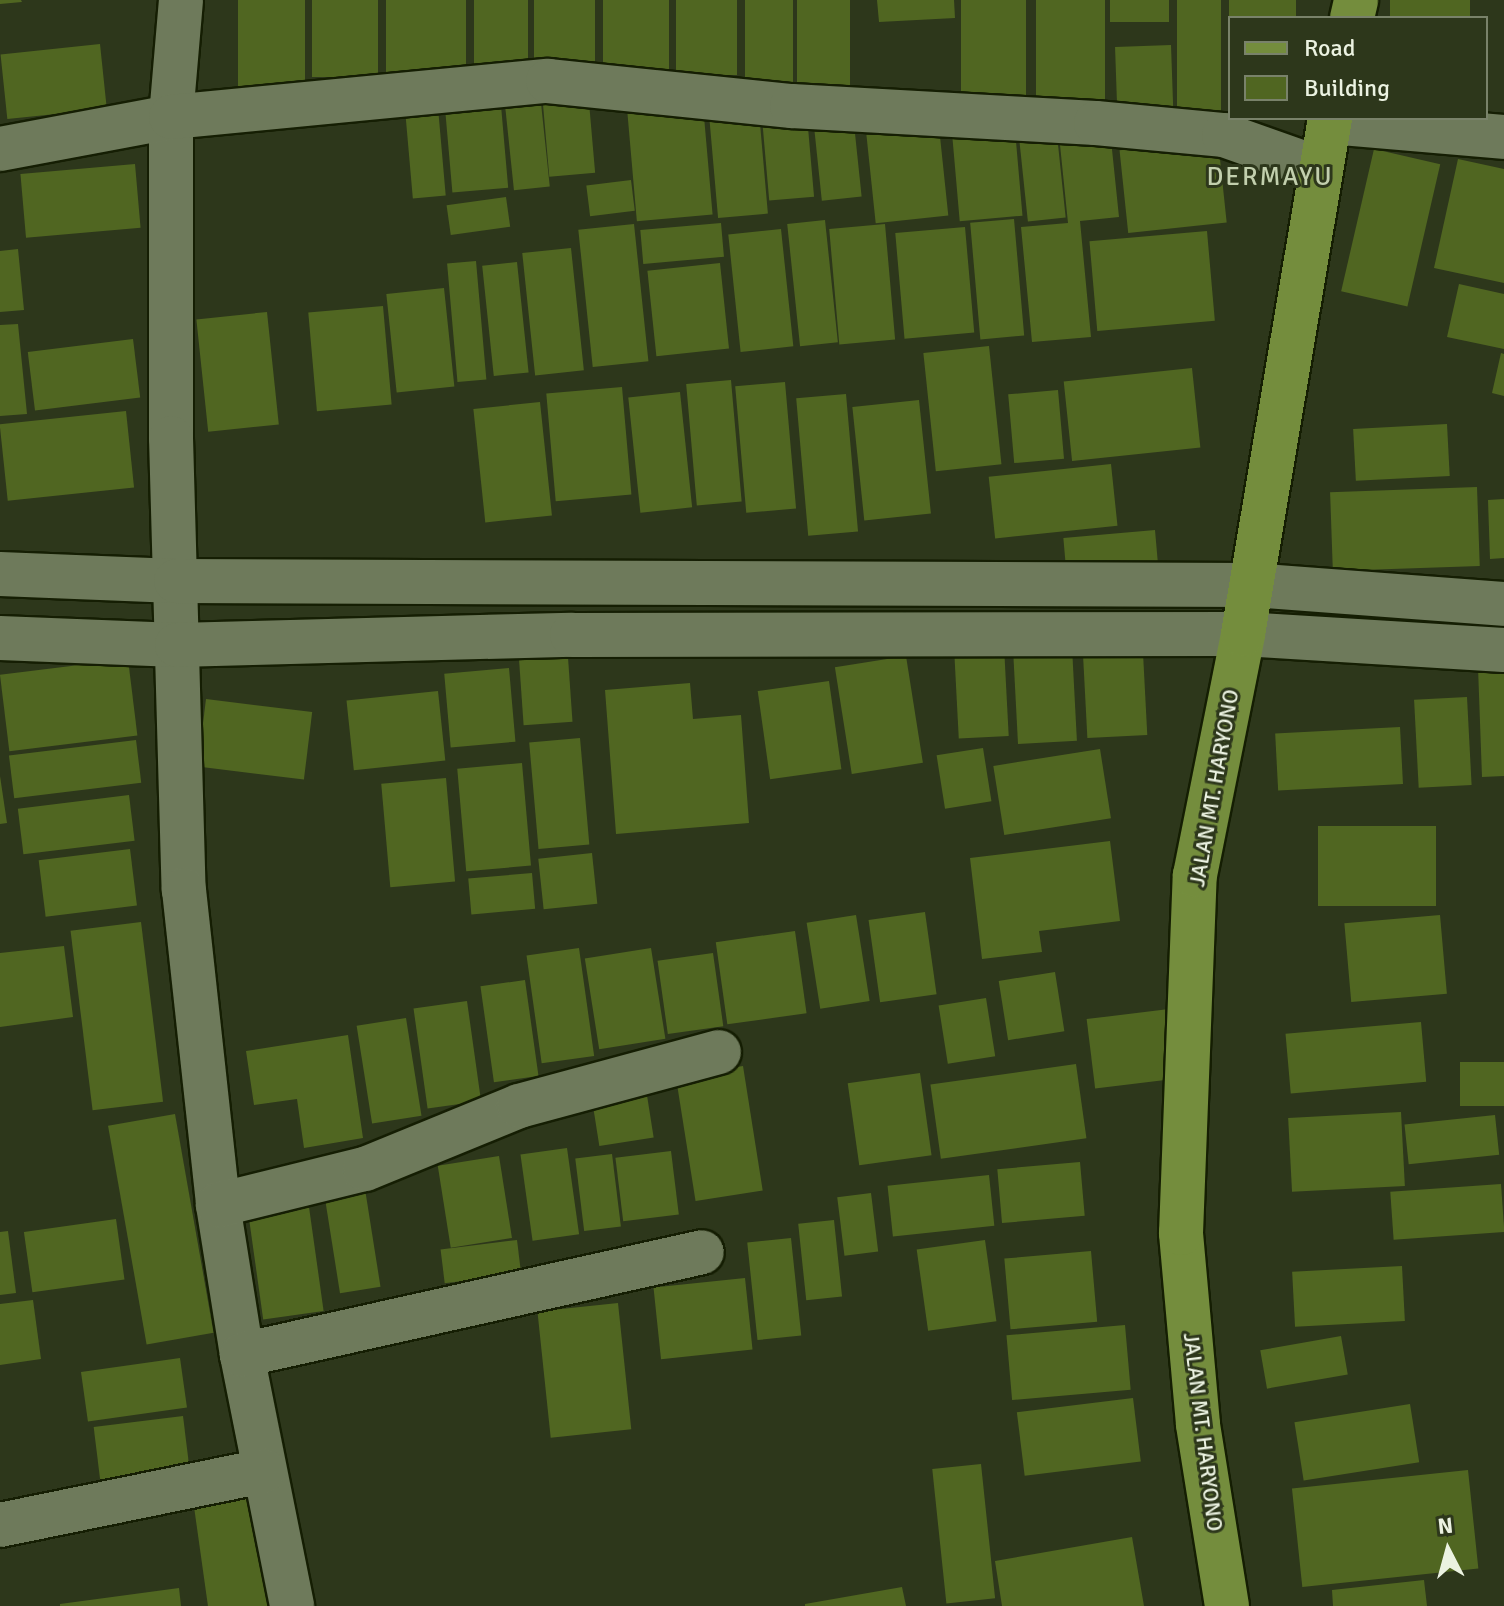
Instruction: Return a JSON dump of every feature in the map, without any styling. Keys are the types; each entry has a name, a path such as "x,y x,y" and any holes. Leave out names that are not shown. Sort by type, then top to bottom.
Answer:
{"main road":[{"name":"JALAN MT. HARYONO","path":"1227,1606 1198,1424 1181,1233 1195,875 1252,585 1329,120"}],"street":[{"path":"181,0 171,117 171,438 184,890 218,1205 242,1355 292,1606"},
{"path":"0,149 171,117 548,81 792,106 1096,123 1224,135 1320,169"},
{"path":"1329,120 1504,137"},
{"path":"0,574 176,581 1252,585 1504,604"},
{"path":"0,638 177,645 572,635 1243,634 1504,650"},
{"path":"218,1205 365,1169 519,1106 719,1052"},
{"path":"242,1355 702,1252"},
{"path":"0,1525 264,1471"}],"building":[{"path":"0,0 21,0 22,2 0,4"},
{"path":"238,0 305,0 305,89 238,89"},
{"path":"312,0 378,0 378,77 312,77"},
{"path":"386,0 466,0 466,79 386,79"},
{"path":"474,0 528,0 528,73 474,73"},
{"path":"534,0 595,0 595,69 534,69"},
{"path":"603,0 669,0 669,76 603,76"},
{"path":"676,0 737,0 737,75 676,75"},
{"path":"745,0 793,0 793,94 745,94"},
{"path":"797,0 850,0 850,98 797,98"},
{"path":"877,0 954,0 955,18 879,22"},
{"path":"961,0 1026,0 1026,107 961,107"},
{"path":"1036,0 1105,0 1105,116 1036,116"},
{"path":"1110,0 1169,0 1169,22 1110,22"},
{"path":"1177,0 1221,0 1221,131 1177,131"},
{"path":"1229,0 1296,0 1296,16 1229,16"},
{"path":"1390,0 1470,0 1470,16 1390,16"},
{"path":"100,44 107,109 7,119 1,54"},
{"path":"1171,45 1174,118 1118,120 1115,47"},
{"path":"539,84 550,186 514,190 503,88"},
{"path":"588,91 595,173 549,177 542,95"},
{"path":"500,94 508,188 452,193 444,99"},
{"path":"437,96 446,196 413,198 404,99"},
{"path":"703,105 713,215 637,221 627,112"},
{"path":"759,112 768,214 718,218 709,116"},
{"path":"807,116 814,197 769,201 762,120"},
{"path":"854,124 862,197 822,201 814,128"},
{"path":"939,127 948,216 876,223 866,135"},
{"path":"1015,130 1022,216 960,221 952,135"},
{"path":"1110,130 1119,217 1080,221 1091,337 1032,342 1021,227 1068,223 1059,135"},
{"path":"1057,135 1066,218 1028,222 1019,139"},
{"path":"1218,140 1227,223 1128,233 1120,150"},
{"path":"1374,149 1440,164 1407,307 1341,291"},
{"path":"1458,159 1504,169 1504,283 1434,268"},
{"path":"135,164 141,228 26,238 20,174"},
{"path":"631,180 635,211 590,216 586,185"},
{"path":"506,197 510,227 451,235 447,205"},
{"path":"1014,219 1024,336 980,339 970,223"},
{"path":"825,220 838,342 800,346 787,224"},
{"path":"721,223 724,257 643,264 640,230"},
{"path":"634,224 648,361 593,367 578,230"},
{"path":"885,224 895,340 839,344 829,229"},
{"path":"965,227 974,333 905,339 895,233"},
{"path":"781,229 793,346 741,352 728,235"},
{"path":"1207,231 1215,321 1097,331 1089,241"},
{"path":"571,248 584,370 535,375 522,253"},
{"path":"18,249 24,310 0,312 0,251"},
{"path":"476,261 486,380 457,382 447,264"},
{"path":"517,262 529,372 494,376 482,266"},
{"path":"720,263 729,349 656,356 647,271"},
{"path":"1459,284 1504,294 1504,349 1447,337"},
{"path":"444,288 454,386 397,393 386,294"},
{"path":"383,306 392,405 317,411 308,313"},
{"path":"267,312 279,424 208,432 196,319"},
{"path":"18,324 27,414 0,416 0,325"},
{"path":"133,339 140,398 35,410 28,352"},
{"path":"989,346 1001,464 936,471 923,353"},
{"path":"1501,353 1504,354 1504,396 1492,393"},
{"path":"1192,368 1200,448 1072,461 1064,381"},
{"path":"731,380 742,502 697,505 686,384"},
{"path":"785,382 796,509 746,513 735,386"},
{"path":"622,387 631,495 556,501 546,394"},
{"path":"1058,390 1064,459 1014,463 1008,394"},
{"path":"680,392 692,507 640,513 628,397"},
{"path":"846,394 858,531 808,536 796,398"},
{"path":"919,400 931,513 864,520 852,407"},
{"path":"540,402 552,515 485,522 473,409"},
{"path":"126,411 134,488 8,501 0,424"},
{"path":"1447,424 1450,476 1356,481 1353,429"},
{"path":"1111,464 1117,526 995,539 989,477"},
{"path":"1477,487 1480,566 1333,571 1330,492"},
{"path":"1504,499 1504,558 1490,559 1488,500"},
{"path":"1155,530 1159,578 1068,586 1063,538"},
{"path":"567,643 573,722 524,725 518,646"},
{"path":"1004,646 1009,736 959,738 954,649"},
{"path":"1072,647 1077,741 1018,744 1013,650"},
{"path":"1143,653 1147,735 1087,738 1083,656"},
{"path":"906,656 923,763 852,774 835,667"},
{"path":"128,659 137,735 9,751 0,675"},
{"path":"1504,666 1504,776 1482,777 1478,667"},
{"path":"509,668 515,742 451,747 444,674"},
{"path":"829,681 841,769 770,779 758,691"},
{"path":"690,683 693,719 741,715 749,823 616,834 605,690"},
{"path":"438,691 445,761 354,770 347,701"},
{"path":"1467,697 1472,785 1419,788 1414,700"},
{"path":"206,699 312,712 304,780 198,766"},
{"path":"1400,727 1403,784 1278,790 1275,734"},
{"path":"580,738 589,845 539,849 529,742"},
{"path":"136,740 141,783 14,798 9,756"},
{"path":"983,748 991,801 945,809 937,755"},
{"path":"1100,749 1111,818 1004,835 993,766"},
{"path":"522,763 531,866 466,871 457,769"},
{"path":"0,776 7,823 0,824"},
{"path":"446,778 455,882 390,887 381,784"},
{"path":"129,795 135,841 23,854 18,809"},
{"path":"1318,826 1436,826 1436,906 1318,906"},
{"path":"1110,841 1120,921 1039,931 1042,952 982,959 970,858"},
{"path":"130,849 137,906 46,917 39,860"},
{"path":"592,853 597,904 544,909 538,859"},
{"path":"532,873 535,909 471,914 468,879"},
{"path":"925,912 937,994 880,1002 869,920"},
{"path":"856,915 870,1001 820,1009 807,923"},
{"path":"1440,915 1447,994 1351,1002 1344,923"},
{"path":"141,922 163,1102 93,1110 71,931"},
{"path":"795,931 807,1013 727,1024 716,942"},
{"path":"64,946 73,1017 0,1027 0,953"},
{"path":"579,948 594,1056 542,1063 527,955"},
{"path":"651,948 665,1039 599,1049 585,958"},
{"path":"713,953 723,1026 668,1034 658,961"},
{"path":"1055,972 1064,1031 1008,1040 999,981"},
{"path":"525,980 538,1076 494,1082 480,986"},
{"path":"986,998 995,1056 948,1064 939,1006"},
{"path":"467,1001 481,1101 428,1109 414,1009"},
{"path":"1169,1009 1178,1078 1095,1089 1087,1019"},
{"path":"406,1018 421,1116 372,1124 357,1026"},
{"path":"1421,1022 1426,1082 1291,1094 1286,1034"},
{"path":"348,1035 363,1138 304,1148 297,1099 254,1105 246,1051"},
{"path":"1460,1062 1504,1062 1504,1106 1460,1106"},
{"path":"1076,1064 1086,1138 941,1159 930,1084"},
{"path":"743,1066 763,1190 696,1201 676,1077"},
{"path":"920,1073 932,1155 859,1165 848,1083"},
{"path":"646,1089 654,1137 599,1146 592,1098"},
{"path":"1401,1112 1405,1186 1292,1192 1288,1118"},
{"path":"175,1114 214,1333 147,1344 108,1126"},
{"path":"1495,1115 1499,1155 1409,1164 1404,1125"},
{"path":"567,1148 579,1234 533,1241 520,1155"},
{"path":"671,1151 679,1215 623,1221 615,1158"},
{"path":"612,1154 621,1226 584,1231 575,1159"},
{"path":"499,1156 512,1238 451,1248 438,1166"},
{"path":"1080,1162 1085,1216 1002,1223 997,1169"},
{"path":"989,1175 994,1226 893,1236 888,1186"},
{"path":"1501,1184 1504,1232 1394,1240 1390,1192"},
{"path":"365,1189 380,1287 340,1293 325,1195"},
{"path":"871,1193 878,1252 844,1256 837,1197"},
{"path":"309,1207 324,1311 263,1319 249,1215"},
{"path":"116,1219 124,1279 32,1292 24,1232"},
{"path":"834,1220 842,1297 806,1300 798,1224"},
{"path":"8,1231 16,1293 0,1295 0,1232"},
{"path":"791,1238 801,1335 757,1340 747,1243"},
{"path":"517,1240 521,1274 445,1283 441,1249"},
{"path":"985,1240 996,1321 928,1331 917,1250"},
{"path":"1091,1251 1097,1322 1011,1329 1004,1259"},
{"path":"1402,1266 1405,1321 1295,1327 1292,1272"},
{"path":"745,1278 753,1350 661,1359 654,1288"},
{"path":"33,1300 41,1359 0,1365 0,1304"},
{"path":"618,1303 631,1429 551,1438 537,1311"},
{"path":"1125,1325 1131,1390 1012,1400 1006,1335"},
{"path":"1341,1336 1348,1374 1267,1389 1260,1350"},
{"path":"180,1358 187,1408 88,1421 81,1372"},
{"path":"1133,1398 1141,1462 1025,1476 1017,1412"},
{"path":"1410,1404 1419,1462 1304,1481 1294,1422"},
{"path":"183,1416 191,1480 101,1490 94,1427"},
{"path":"981,1464 995,1598 946,1603 932,1469"},
{"path":"1468,1470 1478,1568 1302,1587 1292,1489"},
{"path":"257,1495 273,1606 208,1606 194,1504"},
{"path":"1132,1537 1144,1606 1002,1606 995,1561"},
{"path":"1424,1580 1427,1606 1333,1606 1332,1590"},
{"path":"902,1587 906,1606 805,1606 805,1604"},
{"path":"179,1588 181,1606 60,1606 60,1604"}],"district":[{"name":"DERMAYU","path":"1270,178"}]}
